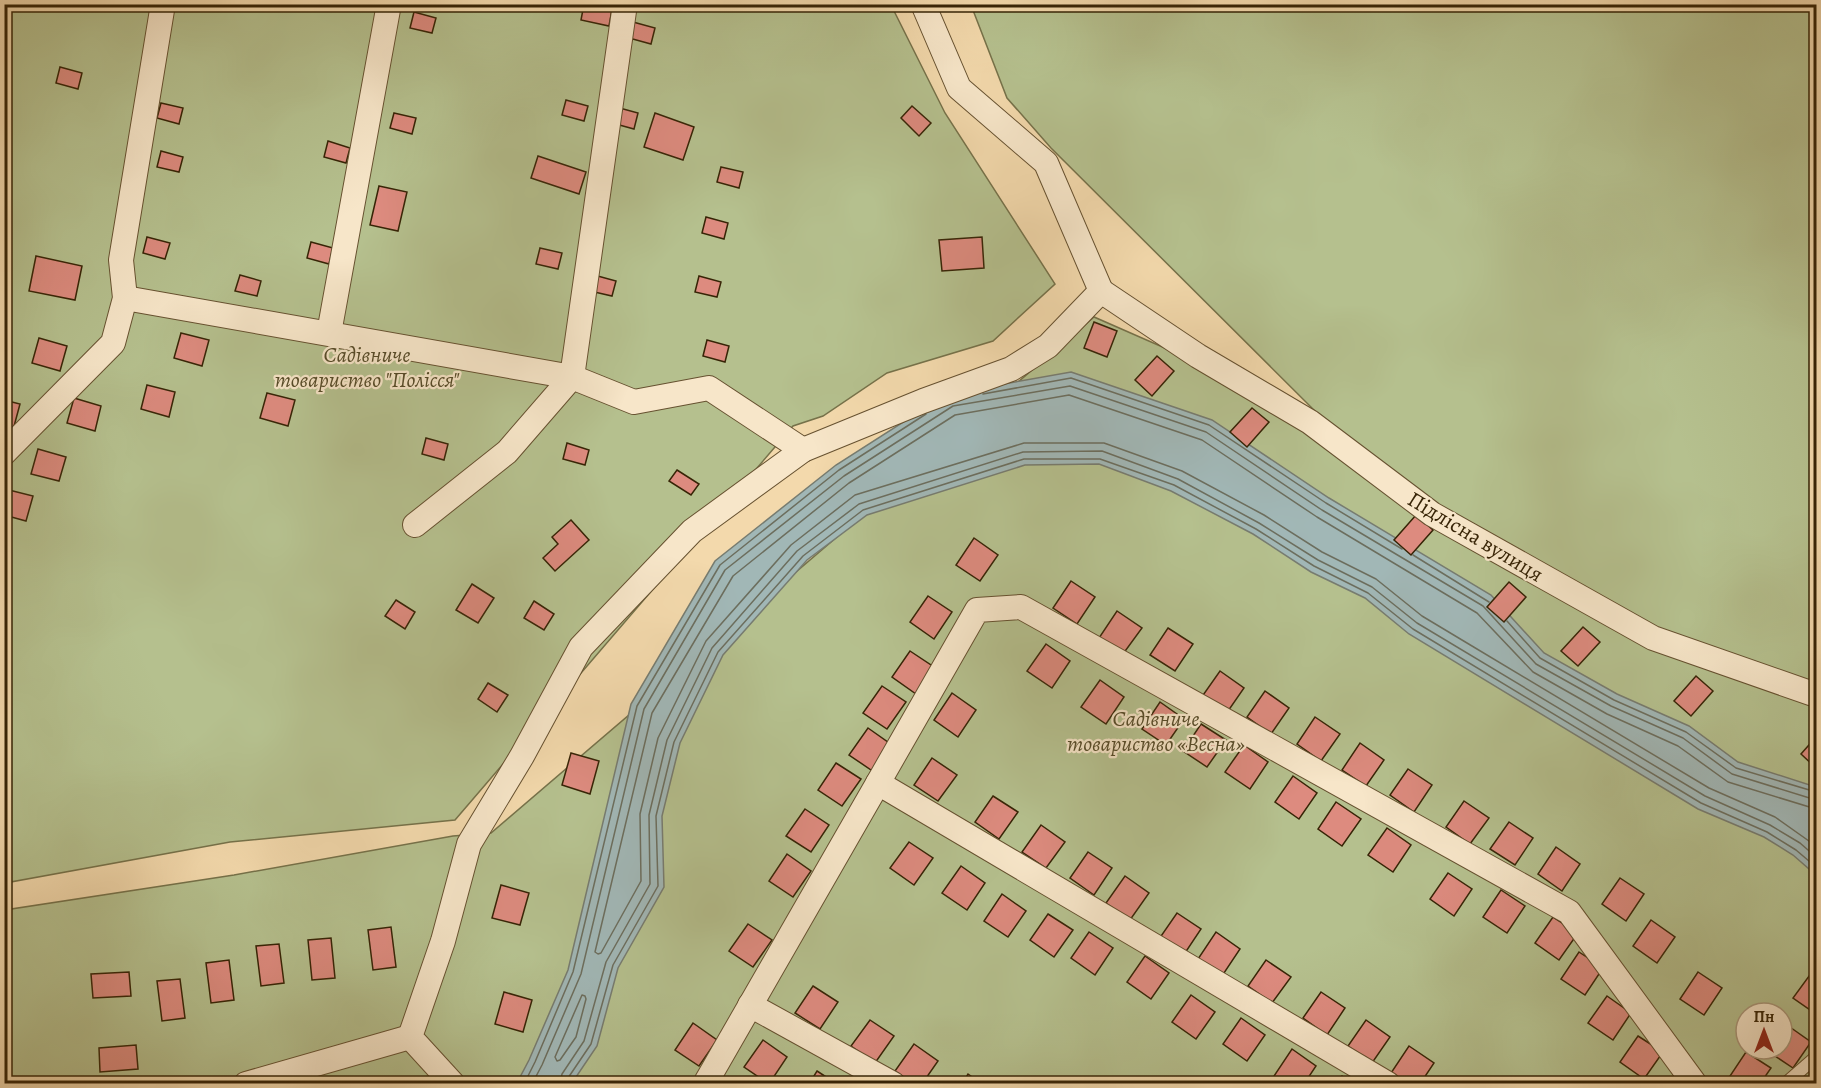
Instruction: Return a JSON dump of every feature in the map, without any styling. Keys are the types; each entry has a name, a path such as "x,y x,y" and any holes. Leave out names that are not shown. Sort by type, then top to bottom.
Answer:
{"street":[{"path":"4,453 113,344 125,298 121,260 163,4"},
{"path":"329,333 389,4"},
{"path":"415,525 507,452 572,377 625,4"},
{"path":"410,1037 443,941 470,844 522,756 581,647 692,531 803,450 923,401 1011,369 1048,346 1101,291 1046,162 959,88 923,4"},
{"name":"Підлісна вулиця","path":"1101,291 1198,356 1310,422 1431,514 1653,638 1816,695"},
{"path":"125,298 572,377 634,402 710,388 803,450"},
{"path":"705,1083 977,610 1021,607 1569,912 1695,1083"},
{"path":"878,783 1388,1083"},
{"path":"750,1005 892,1083"},
{"path":"246,1083 410,1037"},
{"path":"410,1037 453,1083"}],"lane":[{"path":"1785,1083 1816,1057"}],"green space":[{"name":"Садівниче товариство \"Полісся\"","path":"5,5 891,5 945,113 1055,284 993,341 887,373 823,416 793,426 455,820 230,842 5,883"},
{"name":"Садівниче товариство «Весна»","path":"971,5 1816,5 1816,1083 5,1084 5,910 234,875 453,836 491,833 1094,317 1320,416 1051,148 1007,98"}],"water":[{"path":"1071,372 1212,420 1329,498 1491,595 1544,653 1617,694 1689,726 1738,762 1816,787 1816,875 1793,855 1764,837 1698,809 1409,634 1365,598 1311,572 1253,534 1171,491 1099,464 1025,465 867,515 807,560 723,655 680,743 662,816 664,887 618,968 597,1046 572,1083 524,1084 518,1081 568,970 631,704 715,561 836,465 947,394"}],"building":[{"path":"584,4 613,4 609,26 581,20"},
{"path":"414,12 436,18 432,33 410,28"},
{"path":"633,22 655,28 651,44 629,38"},
{"path":"60,67 82,73 78,89 56,83"},
{"path":"566,100 588,106 584,121 562,115"},
{"path":"161,103 183,108 179,124 157,118"},
{"path":"912,106 931,123 919,136 901,118"},
{"path":"616,107 638,113 634,129 612,123"},
{"path":"394,113 416,118 412,134 390,128"},
{"path":"655,113 694,127 683,160 644,147"},
{"path":"328,141 350,148 346,163 324,157"},
{"path":"161,151 183,157 179,172 157,167"},
{"path":"538,156 586,172 579,194 531,178"},
{"path":"721,167 743,172 739,188 717,182"},
{"path":"379,186 407,192 398,231 370,225"},
{"path":"706,217 728,223 724,239 702,233"},
{"path":"147,237 170,243 165,259 143,253"},
{"path":"982,237 984,268 942,271 939,240"},
{"path":"311,242 333,248 329,264 307,258"},
{"path":"540,248 562,253 558,269 536,264"},
{"path":"36,256 82,266 75,300 29,291"},
{"path":"240,275 261,281 257,296 235,291"},
{"path":"594,275 616,281 612,296 590,291"},
{"path":"699,276 721,282 717,297 695,292"},
{"path":"1094,322 1117,331 1107,357 1084,348"},
{"path":"181,333 209,340 202,366 174,358"},
{"path":"39,338 67,346 60,371 32,363"},
{"path":"707,340 729,346 725,362 703,356"},
{"path":"1157,356 1174,371 1152,396 1135,380"},
{"path":"147,385 175,392 169,417 141,409"},
{"path":"267,393 295,400 288,426 260,418"},
{"path":"74,398 101,406 95,431 67,423"},
{"path":"4,400 20,404 13,430 4,427"},
{"path":"1252,408 1269,422 1247,447 1230,432"},
{"path":"426,438 448,444 444,460 422,454"},
{"path":"567,443 589,450 585,465 563,459"},
{"path":"38,449 66,457 59,481 31,474"},
{"path":"677,470 699,484 691,495 669,481"},
{"path":"5,489 33,496 26,521 4,515"},
{"path":"1416,515 1433,530 1411,555 1394,540"},
{"path":"571,520 589,540 555,571 543,558 558,544 552,537"},
{"path":"974,538 998,555 980,581 956,565"},
{"path":"1071,581 1095,597 1077,624 1053,608"},
{"path":"1509,582 1526,597 1504,622 1487,607"},
{"path":"472,584 494,598 478,623 456,610"},
{"path":"928,596 952,612 934,639 910,622"},
{"path":"396,600 415,612 405,629 385,616"},
{"path":"534,601 554,614 544,630 524,618"},
{"path":"1117,611 1142,628 1123,654 1099,638"},
{"path":"1583,627 1600,642 1578,666 1561,651"},
{"path":"1168,628 1193,644 1175,671 1150,655"},
{"path":"1046,644 1070,661 1052,688 1027,671"},
{"path":"910,651 934,667 916,694 892,677"},
{"path":"1220,671 1244,688 1226,714 1201,698"},
{"path":"1696,676 1713,691 1691,716 1674,701"},
{"path":"1100,680 1124,697 1106,724 1081,707"},
{"path":"488,683 508,695 497,712 478,699"},
{"path":"882,686 906,702 887,729 863,713"},
{"path":"1265,691 1289,708 1271,734 1247,717"},
{"path":"952,693 976,710 958,737 934,720"},
{"path":"1160,702 1184,719 1166,745 1142,729"},
{"path":"1315,717 1340,734 1321,761 1297,744"},
{"path":"1201,724 1226,740 1207,767 1183,751"},
{"path":"868,728 892,745 874,772 849,755"},
{"path":"1816,737 1816,768 1801,754"},
{"path":"1360,743 1384,760 1366,786 1342,770"},
{"path":"1244,745 1268,762 1250,789 1225,772"},
{"path":"571,753 599,761 590,794 562,785"},
{"path":"932,758 957,775 938,801 914,785"},
{"path":"836,763 861,779 842,806 818,790"},
{"path":"1408,769 1432,785 1414,812 1390,795"},
{"path":"1293,776 1317,793 1299,819 1275,802"},
{"path":"993,796 1018,812 999,839 975,822"},
{"path":"1464,801 1489,818 1470,844 1446,827"},
{"path":"1336,802 1361,819 1342,846 1318,829"},
{"path":"805,809 829,825 811,852 786,836"},
{"path":"1509,822 1533,838 1515,865 1490,849"},
{"path":"1041,825 1065,842 1046,868 1022,852"},
{"path":"1387,828 1411,845 1393,872 1368,855"},
{"path":"909,842 933,858 914,885 890,868"},
{"path":"1556,847 1580,864 1562,891 1538,874"},
{"path":"1088,852 1112,868 1094,895 1070,878"},
{"path":"787,854 811,871 793,897 769,881"},
{"path":"961,866 985,883 967,910 942,893"},
{"path":"1448,873 1472,889 1454,916 1430,899"},
{"path":"1125,876 1149,893 1130,920 1106,903"},
{"path":"1620,878 1644,894 1626,921 1602,904"},
{"path":"501,885 529,893 520,925 492,918"},
{"path":"1501,890 1525,906 1507,933 1483,917"},
{"path":"1002,894 1026,911 1008,937 984,921"},
{"path":"1177,913 1201,929 1183,956 1159,939"},
{"path":"1048,914 1073,930 1054,957 1030,940"},
{"path":"1553,917 1578,933 1559,960 1535,943"},
{"path":"1651,920 1675,937 1657,963 1633,946"},
{"path":"748,924 772,940 753,967 729,951"},
{"path":"391,927 396,967 373,970 368,930"},
{"path":"1089,932 1113,948 1095,975 1071,958"},
{"path":"1216,932 1240,949 1222,976 1198,959"},
{"path":"331,938 335,978 312,980 308,940"},
{"path":"279,944 284,983 261,986 256,946"},
{"path":"1579,952 1603,968 1585,995 1561,979"},
{"path":"1145,956 1169,973 1151,999 1127,982"},
{"path":"229,960 234,1000 211,1003 206,963"},
{"path":"1266,960 1291,977 1272,1003 1248,986"},
{"path":"129,972 131,996 93,998 91,974"},
{"path":"1698,972 1722,988 1704,1015 1680,999"},
{"path":"1812,972 1816,975 1816,1014 1793,998"},
{"path":"180,979 185,1018 162,1021 157,981"},
{"path":"813,986 838,1002 820,1029 795,1013"},
{"path":"504,992 532,1000 523,1032 495,1024"},
{"path":"1321,992 1345,1008 1327,1035 1303,1018"},
{"path":"1191,995 1215,1012 1196,1039 1172,1022"},
{"path":"1607,996 1631,1013 1613,1040 1588,1023"},
{"path":"1241,1018 1265,1035 1247,1061 1223,1044"},
{"path":"870,1020 894,1036 875,1063 851,1046"},
{"path":"1366,1020 1390,1037 1372,1063 1348,1046"},
{"path":"693,1023 717,1040 699,1066 675,1050"},
{"path":"1794,1030 1811,1042 1793,1068 1782,1061 1794,1061"},
{"path":"1638,1036 1663,1052 1644,1079 1620,1062"},
{"path":"763,1040 787,1057 769,1084 744,1067"},
{"path":"914,1044 938,1061 922,1084 914,1084 895,1071"},
{"path":"136,1045 138,1069 100,1072 99,1048"},
{"path":"1409,1046 1434,1063 1420,1084 1407,1084 1391,1073"},
{"path":"1292,1049 1316,1066 1304,1084 1285,1084 1274,1076"},
{"path":"1740,1061 1760,1061 1771,1068 1760,1084 1735,1084 1728,1079"},
{"path":"817,1071 837,1084 809,1084"},
{"path":"968,1074 982,1084 962,1084"},
{"path":"1342,1076 1352,1084 1336,1084"}]}
